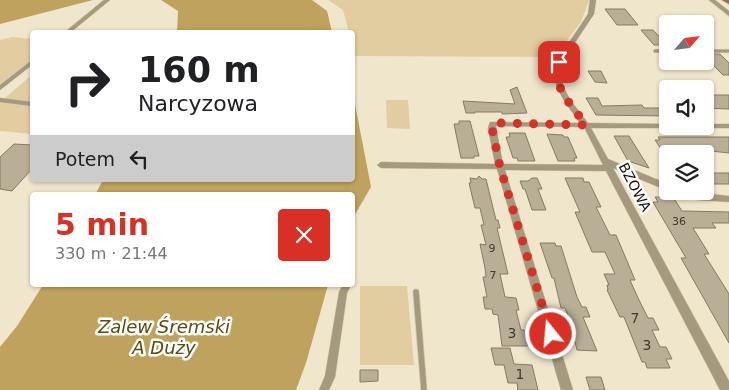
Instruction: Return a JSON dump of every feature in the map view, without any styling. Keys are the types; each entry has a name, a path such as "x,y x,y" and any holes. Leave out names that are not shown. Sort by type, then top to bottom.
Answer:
{"street":[{"path":"70,30 107,0"},
{"name":"BZOWA","path":"593,0 591,14 570,43 556,68 560,88 586,125 727,390"},
{"path":"712,0 729,14"},
{"path":"0,88 30,64"},
{"path":"567,390 500,167 492,128 493,124 659,126"},
{"path":"714,126 729,126"},
{"path":"381,165 500,167 607,164 659,184"},
{"path":"714,198 729,199"},
{"path":"324,390 330,377 343,292 346,287"}],"lane":[{"path":"714,51 729,51"},
{"path":"0,100 30,104"},
{"path":"416,292 424,390"}],"shaded area":[{"path":"328,0 589,0 581,22 554,57 355,56 355,30 348,30 343,10"},
{"path":"12,37 30,39 30,61 0,84 0,40"},
{"path":"30,77 30,134 0,131 0,102"},
{"path":"386,100 408,100 410,129 387,128"},
{"path":"360,286 407,286 414,365 360,365"}],"water":[{"path":"0,0 93,0 0,24"},
{"path":"161,0 312,0 327,11 332,30 177,30 178,11"},
{"path":"355,104 371,187 355,215 355,192 97,192 102,182 355,182"},
{"name":"Zalew Śremski A Duży","path":"42,287 327,287 306,363 296,390 0,390 0,347 17,326"}],"building":[{"path":"605,9 625,9 638,25 617,25"},
{"path":"641,30 653,30 659,36 659,45 654,45"},
{"path":"714,54 720,54 729,63 729,75 723,75 714,66"},
{"path":"588,71 601,71 607,83 595,82"},
{"path":"517,87 527,113 466,113 463,101 515,104 510,90"},
{"path":"714,95 729,95 729,109 714,108"},
{"path":"586,98 598,98 602,106 642,105 644,108 659,108 659,116 596,115"},
{"path":"459,121 470,121 479,156 461,158 454,124 459,124"},
{"path":"509,133 525,133 535,161 518,161 517,158 513,158 506,137 510,137"},
{"path":"547,134 568,137 577,158 574,158 575,161 558,161"},
{"path":"614,136 629,136 649,168 628,161"},
{"path":"658,137 729,137 729,153 714,151 714,145 659,146 655,140 660,140"},
{"path":"14,144 30,145 30,171 12,191 0,189 0,157"},
{"path":"714,173 729,173 729,184 714,184"},
{"path":"479,176 482,179 486,179 496,220 498,220 500,228 497,228 508,274 500,274 505,297 516,298 519,310 516,310 521,330 524,330 528,346 502,346 498,315 493,314 492,309 485,309 483,297 487,297 483,277 486,277 480,244 486,245 481,225 484,225 480,208 475,208 469,183 471,183 470,178 477,179"},
{"path":"532,178 537,178 542,189 538,189 546,210 532,210 525,189 523,189 520,181 528,181"},
{"path":"565,178 583,178 584,182 589,182 601,207 596,207 610,235 616,235 635,280 630,280 638,298 648,318 653,318 659,330 652,330 660,347 666,347 672,359 666,359 670,368 647,368 645,362 642,362 624,317 620,317 607,290 607,285 609,285 604,274 615,274 605,252 592,252 575,212 580,212"},
{"path":"655,197 659,197 659,200 675,200 682,211 729,212 729,223 712,223 716,228 693,228 709,254 704,254 729,294 729,343 681,258 686,258 653,202 658,202"},
{"path":"540,243 555,243 556,246 561,246 577,297 582,307 586,307 590,317 583,317 597,351 577,350 575,342 572,342 568,330 573,330 565,308 561,308 554,278 552,278"},
{"path":"491,348 510,348 514,364 532,365 538,390 518,390 517,383 508,383 504,365 495,365"},
{"path":"360,370 378,370 378,381 360,382"},
{"path":"586,377 601,377 605,390 590,390"}],"route":[{"path":"551,334 500,167 492,128 493,124 498,123 586,125 560,88 556,68 559,62"}]}
